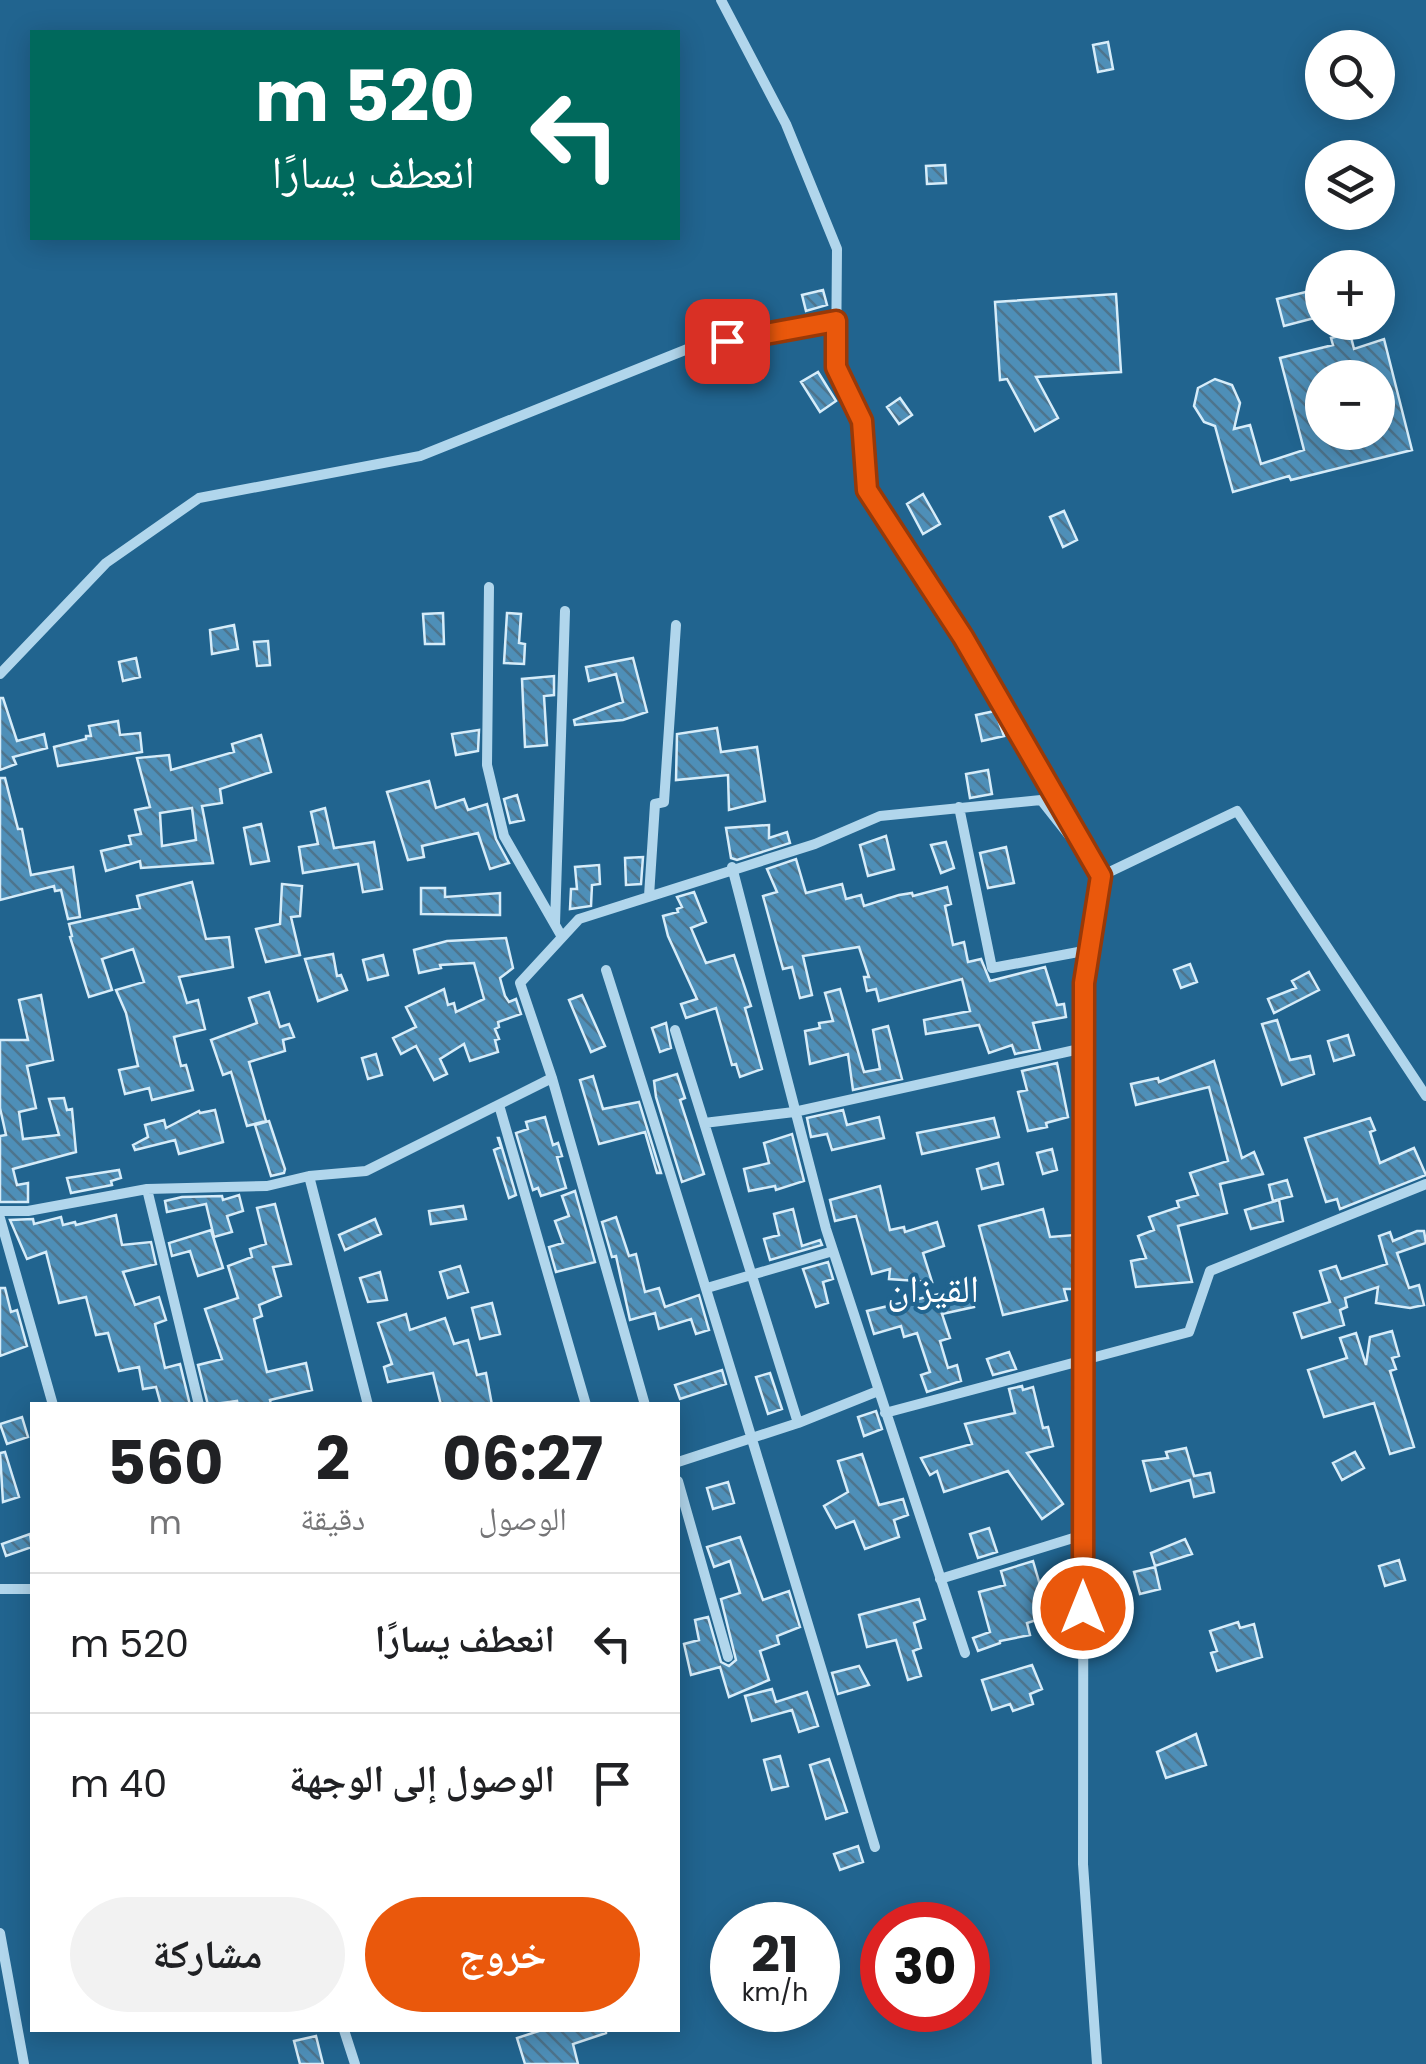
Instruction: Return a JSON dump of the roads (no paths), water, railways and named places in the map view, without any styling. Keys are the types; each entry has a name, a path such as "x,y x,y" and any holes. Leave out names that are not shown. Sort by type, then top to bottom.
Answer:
{"street":[{"path":"721,0 786,124 837,250 836,367 862,421 867,490 963,637 1101,876 1084,983 1083,1864 1098,2064"},
{"path":"0,674 106,563 199,498 420,456 690,348 836,321"},
{"path":"490,587 487,765 504,836 562,937"},
{"path":"555,926 565,611"},
{"path":"648,896 655,804 664,802 676,624"},
{"path":"644,1402 552,1078 520,982 578,919 814,844 880,816 1040,800 1101,876"},
{"path":"959,807 992,968 1089,950"},
{"path":"1101,876 1237,811 1426,1096"},
{"path":"732,867 833,1251 965,1653"},
{"path":"606,970 707,1288 875,1846"},
{"path":"675,1030 798,1423"},
{"path":"704,1123 794,1112 1084,1048"},
{"path":"53,1402 0,1215 147,1188 266,1186 309,1176 366,1171 552,1078"},
{"path":"499,1105 585,1402"},
{"path":"309,1176 367,1402"},
{"path":"885,1412 1190,1332 1210,1271 1426,1184"},
{"path":"147,1188 198,1402"},
{"path":"707,1288 833,1251"},
{"path":"680,1461 878,1392"},
{"path":"680,1489 728,1656"},
{"path":"940,1579 1083,1535"},
{"path":"0,1589 30,1588"},
{"path":"0,1933 24,2064"},
{"path":"345,2032 355,2064"}],"district":[{"name":"القيزان","path":"933,1288"}]}
